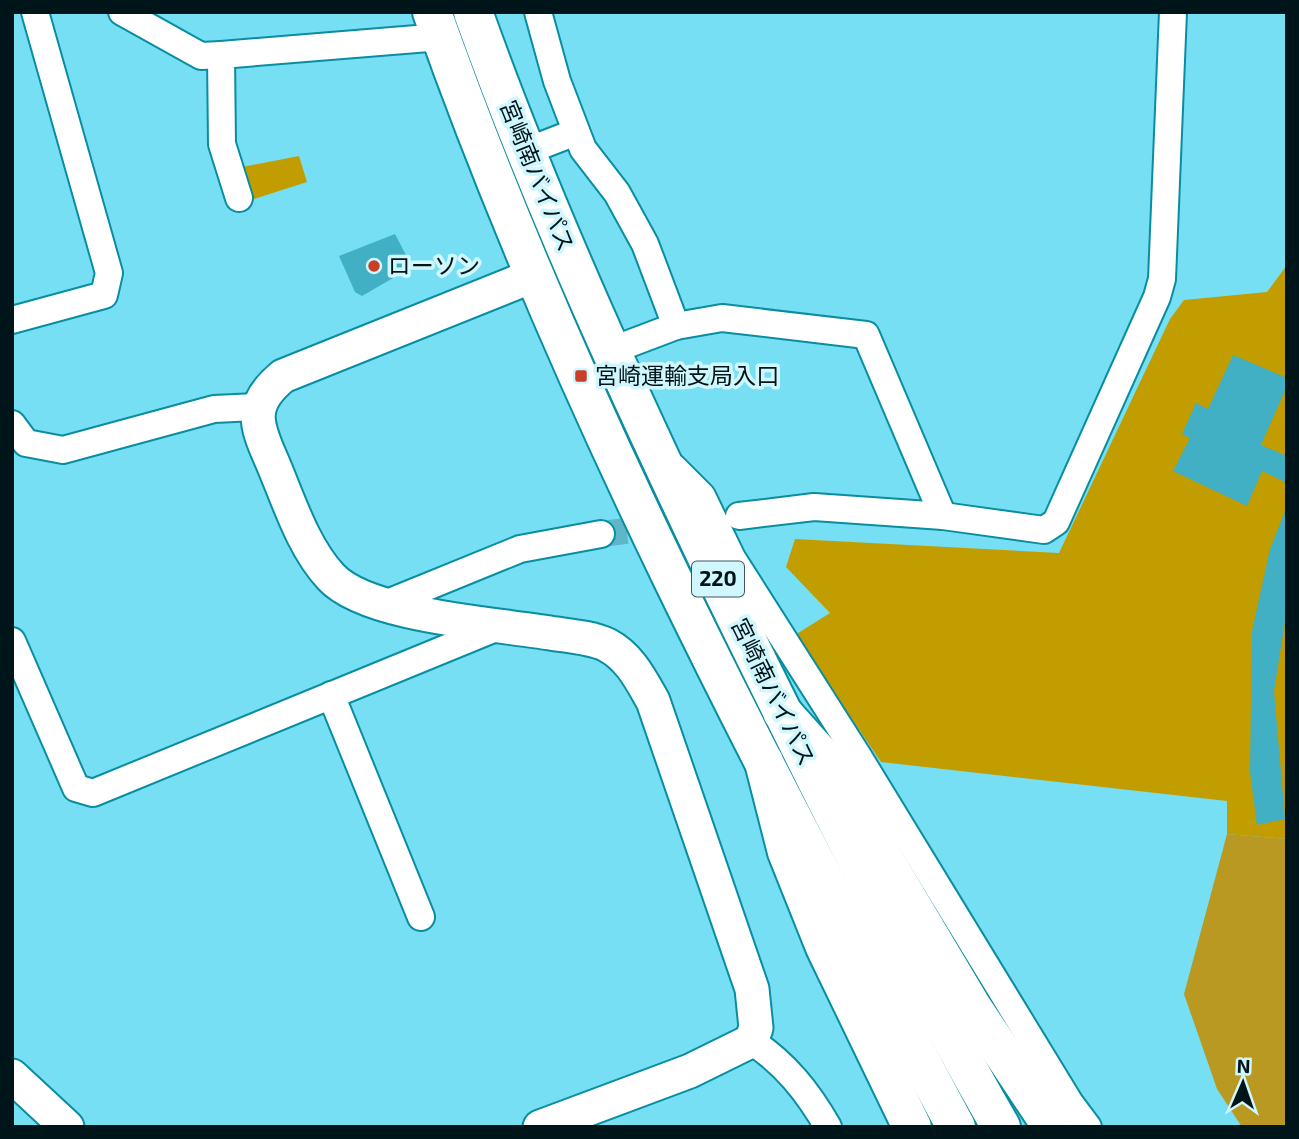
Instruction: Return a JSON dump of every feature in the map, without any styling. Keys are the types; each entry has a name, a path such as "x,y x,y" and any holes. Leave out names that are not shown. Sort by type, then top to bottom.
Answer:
{"highway":[{"name":"宮崎南バイパス","path":"473,12 610,351 657,451 782,712 952,1041 1001,1127"},
{"name":"宮崎南バイパス","path":"436,25 535,275 638,509 764,762 956,1127"},
{"path":"782,712 825,760 933,943 1052,1127"},
{"path":"764,762 787,852 825,947 912,1127"}],"street":[{"path":"12,320 104,295 109,273 35,12"},
{"path":"122,12 201,56 436,25"},
{"path":"538,12 557,80 583,149 617,192 645,244 676,326"},
{"path":"738,516 814,507 943,516 1044,530 1056,522 1065,510 1157,297 1162,279 1173,12"},
{"path":"221,55 222,144 239,198"},
{"path":"527,151 576,132"},
{"path":"535,275 284,376 268,388 258,407 259,432 308,542 331,577 355,595 385,604 582,638 607,646 635,668 653,701 752,989 756,1028 751,1041 691,1071 540,1127"},
{"path":"610,351 676,326 722,318 866,335 943,516"},
{"path":"17,442 63,450 214,409 258,407"},
{"path":"657,451 702,496 732,558 858,756 1070,1103 1088,1127"},
{"path":"385,604 520,549 601,534"},
{"path":"12,641 76,788 93,793 503,625"},
{"path":"331,695 421,917"},
{"path":"751,1041 778,1058 812,1100 828,1127"},
{"path":"12,1076 67,1127"}],"shaded area":[{"path":"299,156 307,182 254,199 242,167"},
{"path":"1287,265 1287,839 1227,834 1227,801 881,762 795,635 830,613 786,567 795,539 1059,553 1170,319 1184,300 1267,292"},
{"path":"1227,834 1287,839 1287,1127 1242,1127 1217,1089 1184,994"}],"building":[{"name":"ローソン","path":"395,234 407,257 400,274 362,296 355,292 339,256"},
{"path":"1233,355 1287,378 1287,386 1261,445 1287,456 1287,483 1262,471 1247,506 1173,471 1190,438 1182,434 1196,403 1208,409"},
{"path":"1287,506 1287,609 1274,691 1285,819 1257,825 1250,772 1252,631 1270,549"}],"tunnel":[{"path":"601,534 706,521"}],"place":[{"name":"ローソン","path":"374,266"},
{"name":"宮崎運輸支局入口","path":"581,376"}]}
